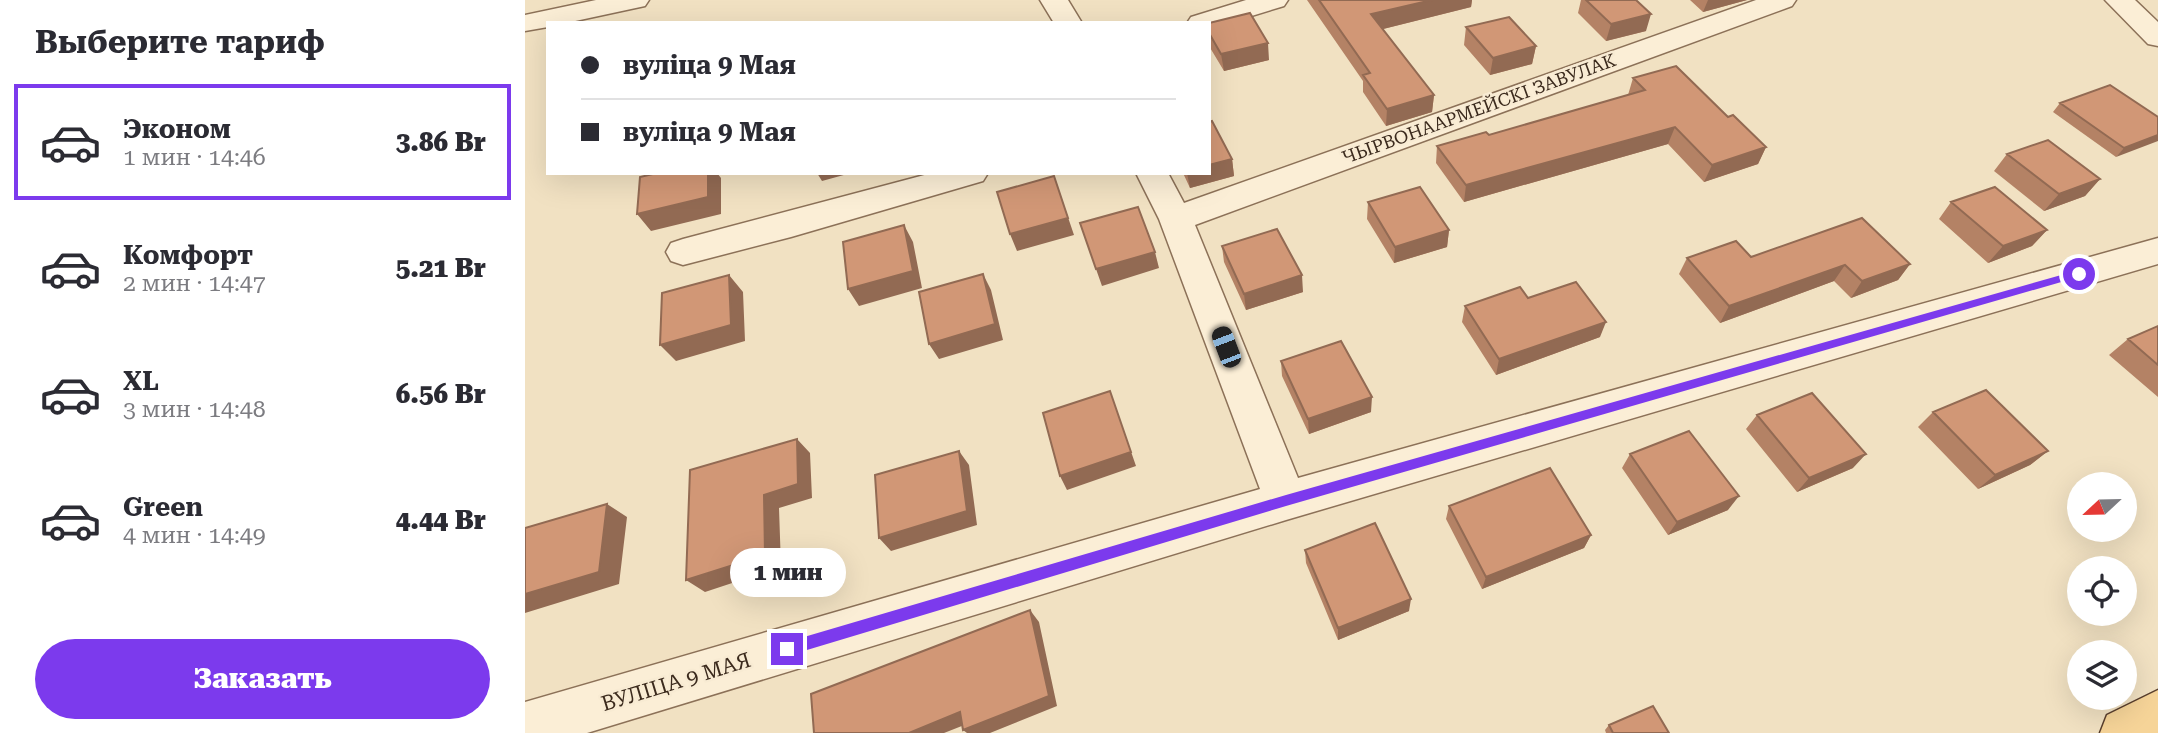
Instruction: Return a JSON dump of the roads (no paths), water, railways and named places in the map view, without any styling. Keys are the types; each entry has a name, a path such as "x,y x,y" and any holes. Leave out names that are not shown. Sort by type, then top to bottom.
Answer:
{"main road":[{"path":"2125,733 2158,715"}],"street":[{"path":"1054,0 1067,21"},
{"path":"1207,21 1274,0"},
{"name":"ЧЫРВОНААРМЕЙСКІ ЗАВУЛАК","path":"1176,219 1782,0"},
{"path":"2119,0 2158,38"},
{"path":"525,23 619,2"},
{"path":"684,252 792,225 965,175"},
{"path":"1153,175 1176,219 1286,501"},
{"name":"ВУЛІЦА 9 МАЯ","path":"525,727 1286,501 2158,251"}]}
